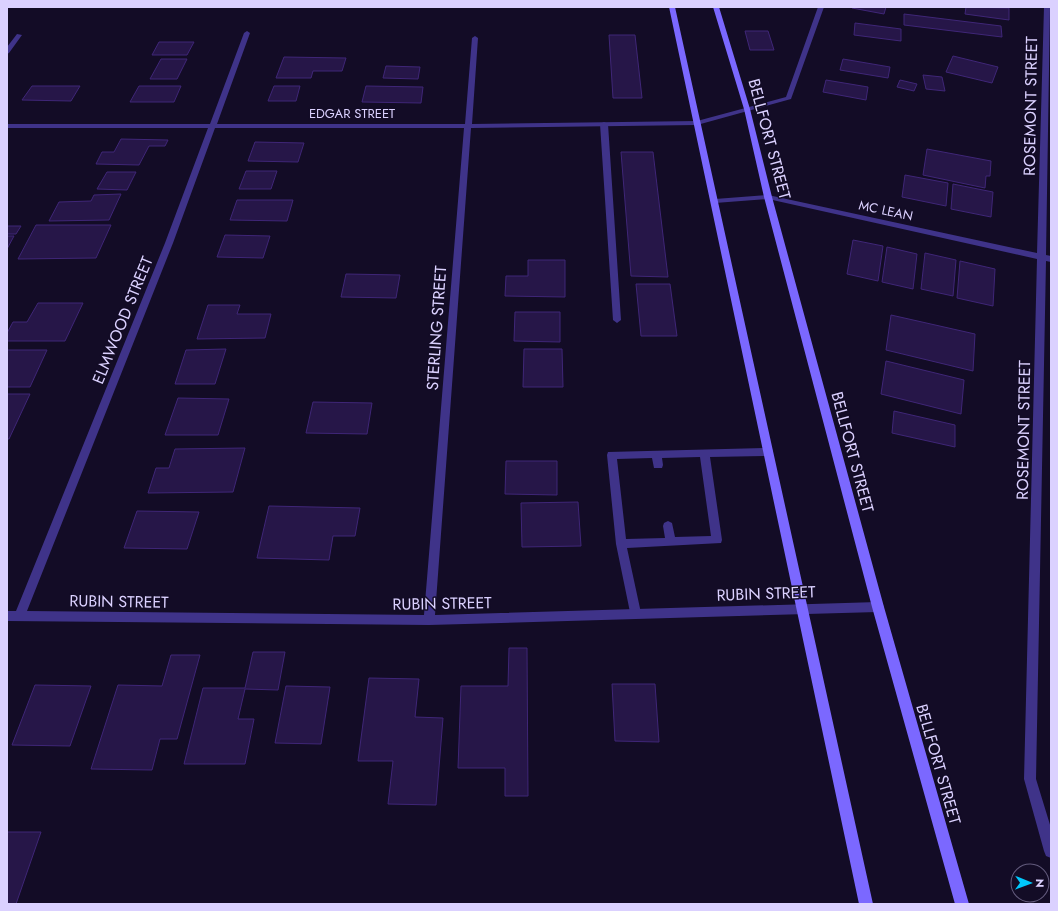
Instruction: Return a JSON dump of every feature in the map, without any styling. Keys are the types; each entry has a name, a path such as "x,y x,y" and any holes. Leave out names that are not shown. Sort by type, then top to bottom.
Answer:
{"main road":[{"path":"672,7 866,904"},
{"name":"BELLFORT STREET","path":"716,7 747,109 768,197 878,607 962,904"}],"street":[{"name":"EDGAR STREET","path":"7,126 467,126 697,123 789,98 821,7"},
{"name":"ROSEMONT STREET","path":"1047,7 1046,258 1030,779 1051,851"},
{"name":"ELMWOOD STREET","path":"20,616 169,243 247,33"},
{"path":"7,52 19,35"},
{"name":"STERLING STREET","path":"429,620 474,38"},
{"path":"604,124 617,320"},
{"name":"MC LEAN","path":"715,201 768,197 1046,258"},
{"path":"635,613 621,544 612,455 657,460 704,453 768,452"},
{"path":"621,544 717,540 704,453"},
{"path":"668,526 671,542"},
{"name":"RUBIN STREET","path":"7,616 429,620 801,608 878,607"}],"building":[{"path":"852,7 886,7 884,14"},
{"path":"966,7 1009,8 1009,20 965,14"},
{"path":"904,14 1001,26 1002,37 904,25"},
{"path":"855,23 901,29 901,41 854,35"},
{"path":"745,31 768,31 774,50 750,50"},
{"path":"609,35 635,35 642,98 613,98"},
{"path":"159,42 194,42 187,55 152,55"},
{"path":"953,56 998,67 992,83 946,72"},
{"path":"284,57 346,58 342,71 313,71 311,78 276,78"},
{"path":"161,59 187,59 177,79 150,79"},
{"path":"843,59 890,67 888,78 840,70"},
{"path":"386,66 420,67 418,79 383,78"},
{"path":"923,75 942,77 945,91 926,89"},
{"path":"826,80 868,87 866,100 823,92"},
{"path":"900,80 917,84 914,91 897,87"},
{"path":"32,86 80,86 71,101 22,100"},
{"path":"139,86 181,86 174,102 130,102"},
{"path":"274,86 300,86 296,101 268,101"},
{"path":"366,86 423,87 421,103 362,102"},
{"path":"121,139 168,140 165,146 149,146 139,165 96,164 102,152 114,152"},
{"path":"255,142 304,143 298,162 248,161"},
{"path":"927,149 991,161 990,176 986,176 985,188 923,175"},
{"path":"621,152 653,152 668,277 631,276"},
{"path":"246,171 277,171 271,189 239,189"},
{"path":"107,172 136,172 127,190 97,189"},
{"path":"905,175 948,183 946,206 902,197"},
{"path":"953,184 993,192 991,217 951,209"},
{"path":"121,194 109,220 49,221 59,202 91,201 94,195"},
{"path":"237,200 293,200 287,221 230,220"},
{"path":"36,225 111,225 96,258 18,259"},
{"path":"7,226 21,226 16,234 7,234"},
{"path":"225,235 270,236 263,258 217,257"},
{"path":"7,236 14,236 7,249"},
{"path":"853,240 883,246 878,281 847,274"},
{"path":"887,247 917,254 913,289 882,282"},
{"path":"925,253 956,260 953,296 921,289"},
{"path":"528,260 565,260 565,297 505,296 506,276 528,276"},
{"path":"960,261 995,269 993,306 957,298"},
{"path":"346,274 400,275 396,298 341,297"},
{"path":"636,284 670,284 677,336 641,336"},
{"path":"38,303 83,303 65,341 7,341 7,333 13,322 27,322"},
{"path":"208,305 240,305 237,314 271,314 265,338 197,339"},
{"path":"515,312 560,312 560,342 514,341"},
{"path":"891,315 975,334 973,371 886,350"},
{"path":"226,349 215,384 175,384 186,350"},
{"path":"524,349 562,349 563,387 523,387"},
{"path":"7,350 47,350 30,387 7,387"},
{"path":"886,361 964,380 961,414 881,394"},
{"path":"7,394 30,394 9,439 7,439"},
{"path":"178,398 229,399 218,435 165,435"},
{"path":"313,402 372,403 367,434 306,433"},
{"path":"894,411 955,425 955,447 892,433"},
{"path":"245,448 233,492 148,493 156,468 169,468 175,449"},
{"path":"506,461 557,461 557,495 505,494"},
{"path":"578,502 581,546 522,547 521,503"},
{"path":"269,506 360,508 355,536 333,536 329,560 257,558"},
{"path":"137,511 199,512 187,549 124,548"},
{"path":"509,648 527,648 528,796 505,796 505,768 458,768 461,686 508,686"},
{"path":"253,652 285,652 278,690 245,689 238,719 254,719 245,764 184,764 203,688 245,688"},
{"path":"171,655 200,655 177,739 160,739 152,770 91,769 118,685 162,686"},
{"path":"369,678 419,679 415,717 443,718 436,805 388,804 393,761 358,761"},
{"path":"612,684 655,684 659,742 615,741"},
{"path":"35,685 91,686 70,746 12,745"},
{"path":"286,686 330,687 321,744 275,743"},
{"path":"7,832 41,832 16,904 7,904"}]}
